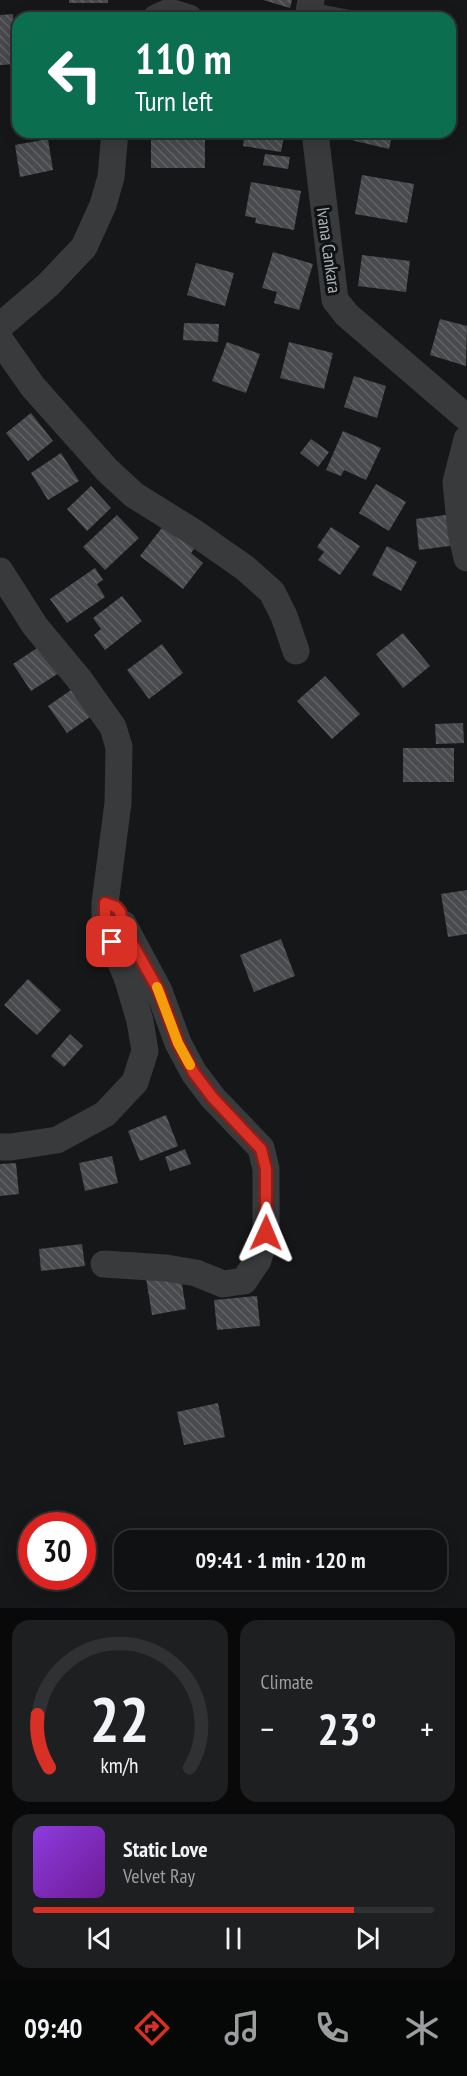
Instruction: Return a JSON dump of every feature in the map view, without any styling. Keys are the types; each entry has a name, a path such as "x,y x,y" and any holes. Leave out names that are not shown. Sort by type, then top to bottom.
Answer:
{"street":[{"path":"0,326 48,285 84,247 104,205 111,177 114,138"},
{"name":"Ivana Cankara","path":"316,138 335,300 347,315 467,418"},
{"path":"0,340 33,387 107,470 134,495 195,532 245,568 272,592 284,616 296,651"},
{"path":"467,439 456,482 461,532 467,558"},
{"path":"0,571 35,626 79,679 113,727 119,747 118,802 105,903 105,923 128,980 140,1021 145,1051 135,1082 105,1114 57,1140 10,1148 0,1147"},
{"path":"104,1264 166,1268 196,1273 223,1284 244,1281 258,1260 266,1233 267,1205 266,1169 261,1149 213,1098 194,1073 178,1043 159,991 124,929 120,912 116,907 105,903"}],"lane":[{"path":"309,9 325,12"}],"building":[{"path":"69,0 108,0 108,3 69,3"},
{"path":"263,0 292,0 290,8"},
{"path":"12,14 12,64 0,65 0,15"},
{"path":"244,138 284,138 281,152 243,146"},
{"path":"347,138 392,138 389,149"},
{"path":"48,139 53,170 20,177 15,145"},
{"path":"151,140 205,140 205,168 151,168"},
{"path":"265,154 290,157 288,169 263,165"},
{"path":"362,175 414,184 407,223 355,214"},
{"path":"251,182 301,191 294,230 255,223 256,218 245,216"},
{"path":"273,252 313,264 299,310 274,303 277,292 262,288"},
{"path":"362,255 410,261 406,292 358,286"},
{"path":"196,263 234,273 225,306 187,295"},
{"path":"440,319 467,326 466,366 430,355"},
{"path":"184,323 219,324 218,342 183,340"},
{"path":"227,342 260,354 246,393 212,381"},
{"path":"289,342 333,353 324,389 280,378"},
{"path":"354,376 386,386 377,418 344,407"},
{"path":"31,413 53,441 28,461 6,433"},
{"path":"343,431 381,448 366,480 344,470 341,476 326,470"},
{"path":"311,439 329,452 318,467 300,453"},
{"path":"61,453 79,481 48,500 31,473"},
{"path":"376,484 406,502 389,531 359,513"},
{"path":"91,486 111,508 87,531 67,509"},
{"path":"453,514 457,545 419,550 416,519"},
{"path":"117,515 139,538 105,570 83,547"},
{"path":"168,520 198,544 191,553 203,563 183,589 140,556"},
{"path":"331,527 360,546 340,575 318,560 324,552 317,547"},
{"path":"387,546 417,562 401,591 372,575"},
{"path":"95,568 103,580 97,584 105,597 67,623 50,599"},
{"path":"122,596 142,621 105,650 94,635 101,629 93,618"},
{"path":"403,633 430,666 403,688 376,654"},
{"path":"43,644 62,671 31,691 13,664"},
{"path":"162,644 183,673 149,699 127,670"},
{"path":"325,676 360,714 332,739 297,701"},
{"path":"71,690 90,717 67,733 48,706"},
{"path":"463,723 464,743 436,744 435,724"},
{"path":"403,748 454,748 454,782 403,782"},
{"path":"467,890 467,934 448,937 441,894"},
{"path":"281,939 295,976 254,992 240,955"},
{"path":"28,979 61,1010 37,1035 4,1005"},
{"path":"70,1034 83,1046 64,1067 51,1056"},
{"path":"166,1115 178,1146 140,1161 128,1131"},
{"path":"185,1149 191,1164 170,1171 165,1157"},
{"path":"112,1156 118,1183 85,1191 79,1163"},
{"path":"16,1163 19,1194 0,1196 0,1164"},
{"path":"82,1244 85,1266 41,1271 39,1249"},
{"path":"180,1272 186,1309 152,1315 146,1278"},
{"path":"257,1296 260,1326 217,1330 214,1300"},
{"path":"218,1403 225,1437 184,1445 177,1412"}],"slow traffic":[{"path":"157,987 178,1043 190,1065"}],"route":[{"path":"112,942 105,923 105,903 116,907 120,912 124,929 159,991 178,1043 194,1073 213,1098 261,1149 266,1169 266,1233"}]}
